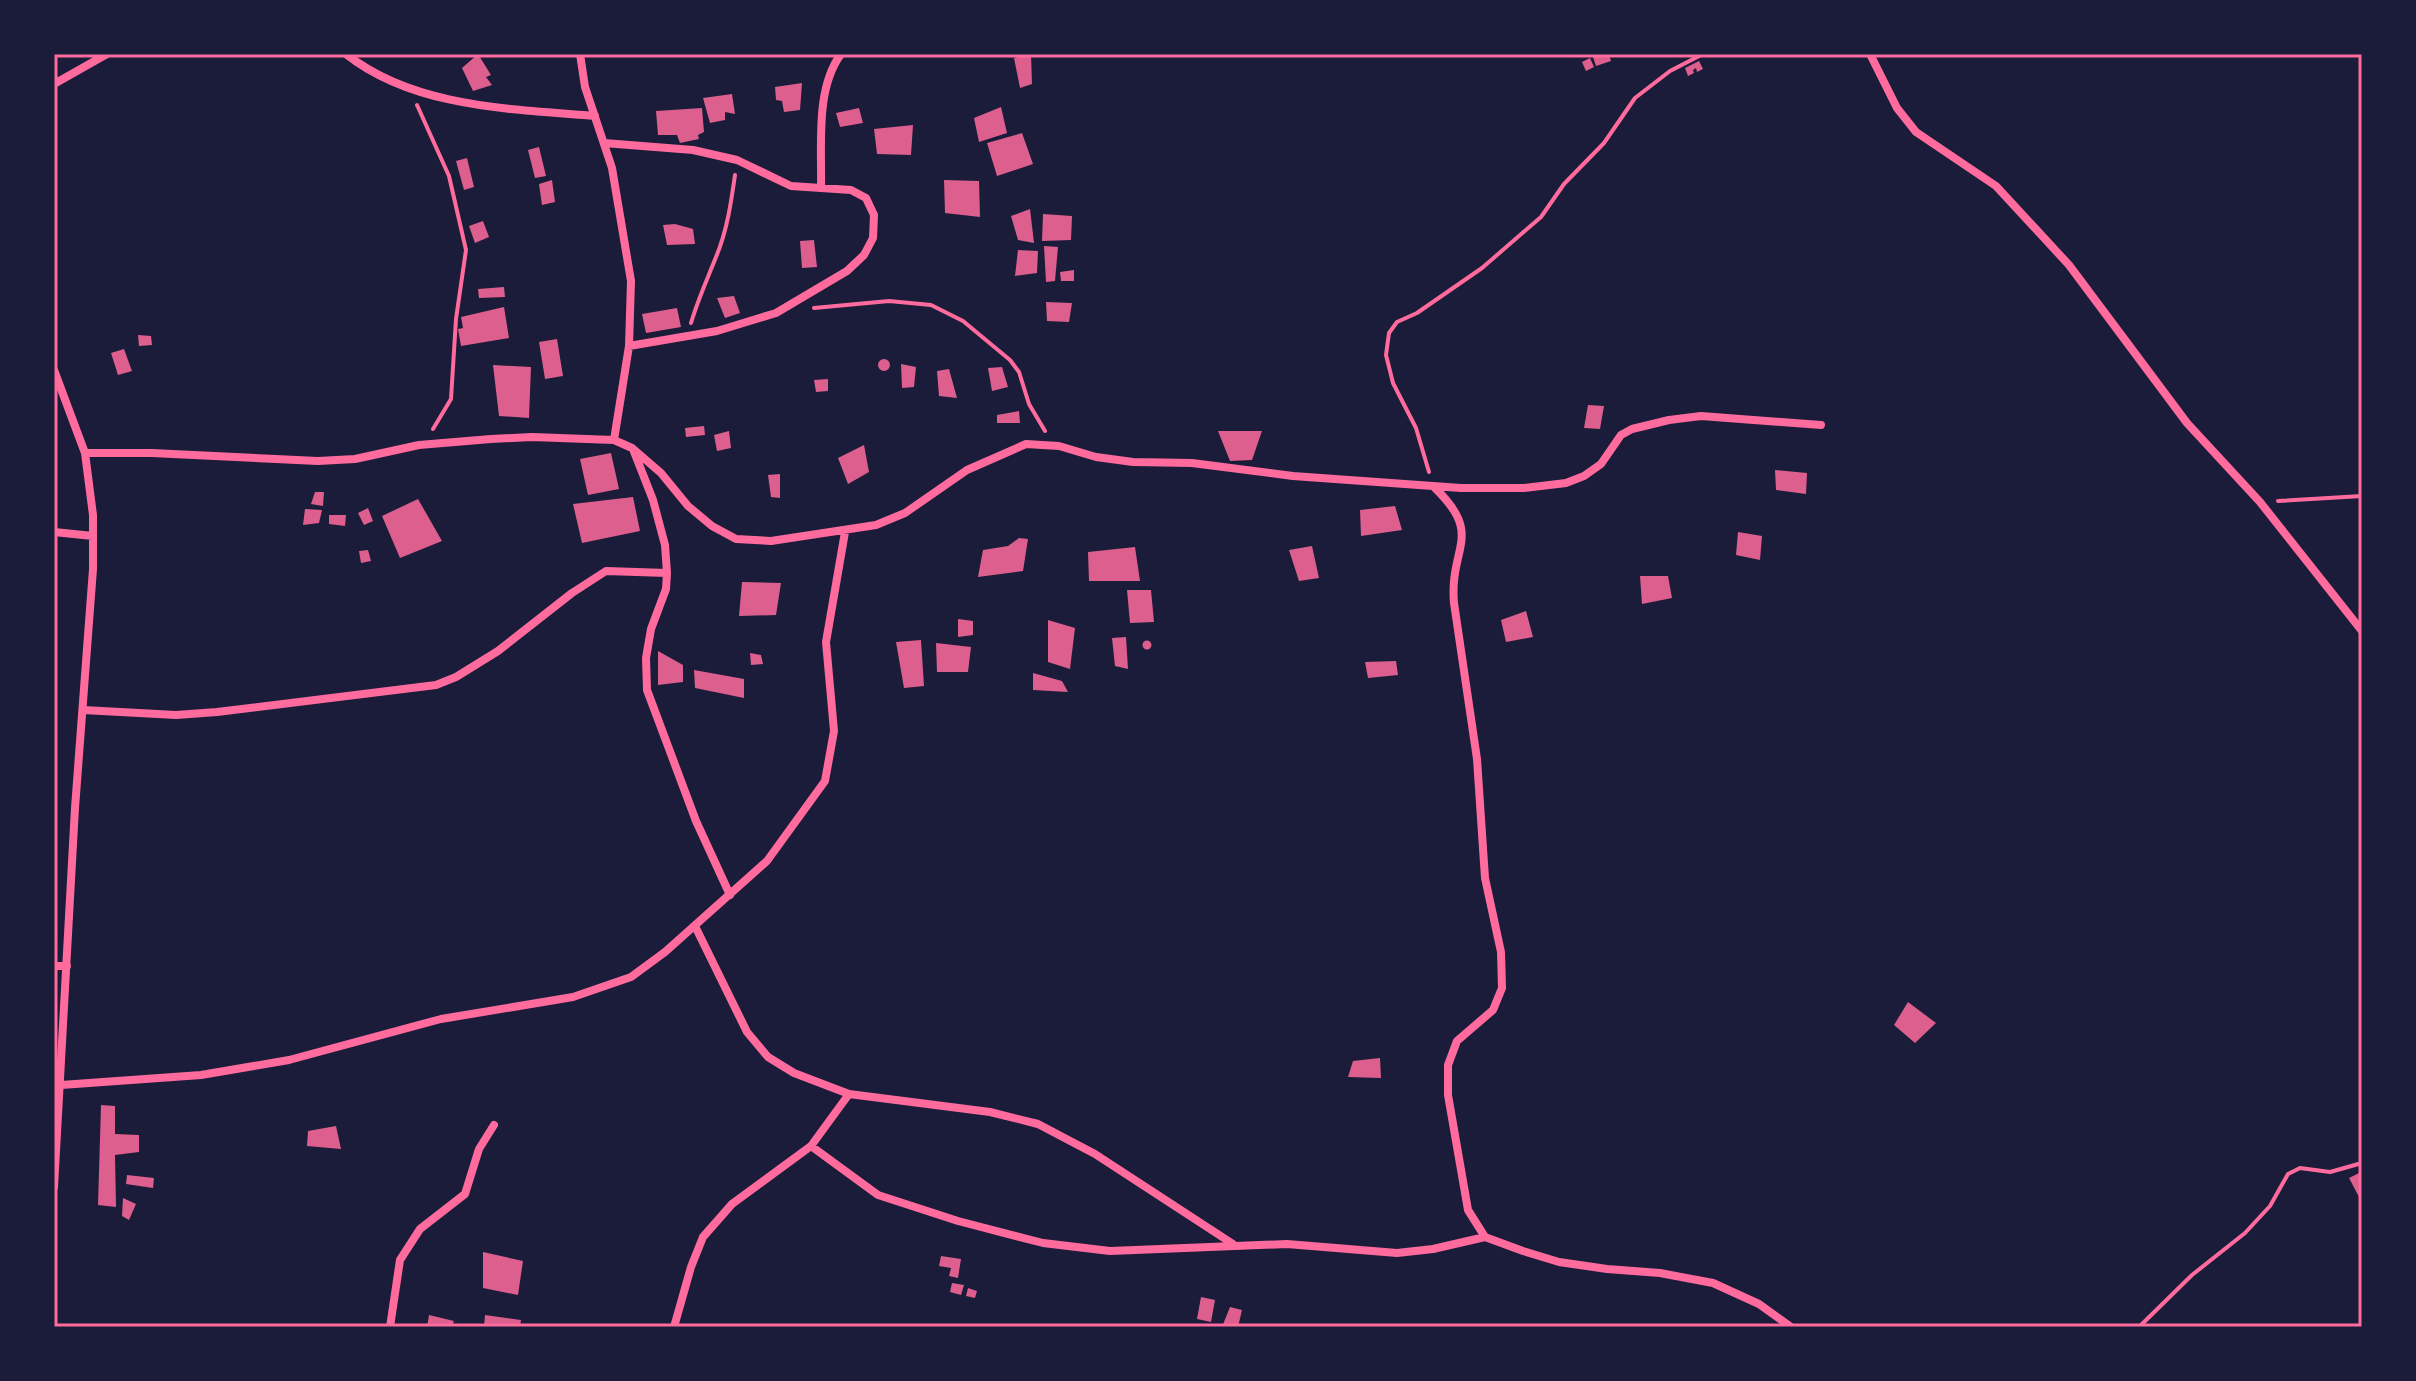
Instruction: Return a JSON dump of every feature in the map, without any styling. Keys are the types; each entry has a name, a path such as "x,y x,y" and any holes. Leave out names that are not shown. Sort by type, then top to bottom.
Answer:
{"street":[{"path":"54,84 107,54"},
{"path":"346,54 361,66 409,88 443,98 500,108 595,116"},
{"path":"580,54 585,87 612,168 631,281 629,346 614,440"},
{"path":"821,188 824,99 833,65 841,54"},
{"path":"1870,54 1897,108 1916,132 1996,186 2069,265 2187,423 2260,502 2362,631"},
{"path":"604,143 693,150 737,160 791,186 851,190 866,198 874,215 873,238 864,255 847,271 776,313 687,337 629,346"},
{"path":"54,370 85,453 93,536 54,1187"},
{"path":"54,397 66,396"},
{"path":"85,453 318,461 355,459 419,445 532,437 614,440 632,448 661,473 688,506 712,526 736,539 771,541 876,525 905,513 967,470 1026,444 1059,446 1096,457 1133,462 1192,463 1293,476 1433,486 1524,488 1566,483 1584,476 1601,464 1621,435 1632,429 1669,420 1701,416 1821,425"},
{"path":"632,448 653,500 665,545 667,573 666,589 648,643 647,690 696,821 730,895"},
{"path":"1433,486 1452,504 1462,525 1463,542 1452,581 1477,759 1485,878 1501,952 1502,988 1493,1010 1457,1041 1448,1065 1448,1095 1468,1210 1485,1237"},
{"path":"54,532 93,536"},
{"path":"61,1085 216,1072 289,1060 441,1019 573,997 631,977 695,926 767,861 825,781 834,731 826,642 845,532"},
{"path":"83,710 190,714 436,685 456,677 498,651 572,593 606,571 667,573"},
{"path":"695,926 747,1032 768,1057 794,1073 849,1094 990,1112 1038,1124 1095,1154 1234,1245"},
{"path":"54,966 67,966"},
{"path":"674,1327 703,1237 732,1204 811,1146 849,1094"},
{"path":"390,1327 400,1260 420,1229 465,1194 479,1149 494,1125"},
{"path":"811,1146 878,1195 958,1221 1043,1243 1110,1251 1287,1244 1397,1253 1433,1249 1485,1237 1559,1262 1660,1273 1713,1283 1759,1304 1791,1327"}],"path":[{"path":"1433,486 1416,428 1393,383 1386,355 1389,333 1397,322 1417,313 1482,268 1541,217 1564,184 1604,143 1635,98 1670,71 1703,54"},
{"path":"409,88 449,176 466,250 456,319 451,399 439,422 419,445"},
{"path":"687,337 704,280 724,234 737,160"},
{"path":"806,309 889,301 931,305 963,321 1010,360 1019,372 1022,389 1042,428 1059,446"},
{"path":"2260,502 2362,496"},
{"path":"2139,1327 2192,1275 2245,1233 2270,1206 2288,1174 2300,1168 2330,1172 2362,1163"}],"building":[{"path":"478,54 491,75 486,77 492,85 473,91 462,68"},
{"path":"1031,54 1032,84 1020,88 1014,58"},
{"path":"1592,54 1609,54 1611,61 1596,66"},
{"path":"1590,58 1594,67 1586,71 1582,62"},
{"path":"1699,61 1703,69 1697,72 1696,68 1688,76 1685,68"},
{"path":"802,83 800,110 784,112 782,101 776,100 775,87"},
{"path":"732,94 735,114 725,112 725,120 710,123 703,98"},
{"path":"1001,107 1007,133 979,142 974,118"},
{"path":"702,108 704,132 698,135 699,139 680,143 677,135 658,135 656,111"},
{"path":"859,108 863,123 840,127 836,113"},
{"path":"913,125 911,155 877,154 874,129"},
{"path":"1022,133 1033,164 997,176 987,143"},
{"path":"539,147 546,176 535,178 528,150"},
{"path":"467,158 474,187 464,190 456,161"},
{"path":"552,180 555,202 542,205 539,184"},
{"path":"944,180 979,181 980,217 945,213"},
{"path":"1030,209 1034,243 1018,240 1011,216"},
{"path":"1043,214 1072,216 1071,240 1042,241"},
{"path":"483,221 489,237 475,243 469,226"},
{"path":"675,224 693,229 695,244 667,245 663,225"},
{"path":"814,240 817,267 802,268 800,241"},
{"path":"1044,246 1058,247 1055,281 1046,282"},
{"path":"1018,250 1038,251 1037,273 1015,276"},
{"path":"1074,270 1074,281 1061,281 1060,272"},
{"path":"504,287 505,297 479,298 478,289"},
{"path":"734,296 740,313 725,318 717,298"},
{"path":"1046,302 1072,303 1069,322 1047,321"},
{"path":"504,307 509,338 461,346 458,329 463,328 461,317"},
{"path":"677,308 681,327 646,333 642,314"},
{"path":"138,335 151,336 152,345 139,346"},
{"path":"557,339 563,376 545,379 539,342"},
{"path":"124,349 132,371 118,375 111,353"},
{"path":"884,359 890,365 884,371 878,365"},
{"path":"901,364 916,367 914,387 902,388"},
{"path":"493,365 531,367 529,418 499,416"},
{"path":"1002,367 1008,387 992,391 988,368"},
{"path":"949,369 957,398 939,396 937,371"},
{"path":"828,379 828,391 816,392 814,380"},
{"path":"1588,405 1604,406 1600,429 1584,428"},
{"path":"1019,411 1020,423 997,423 997,415"},
{"path":"704,426 705,435 686,437 685,428"},
{"path":"729,431 731,448 717,451 714,435"},
{"path":"1218,431 1262,431 1252,460 1230,461"},
{"path":"864,445 869,472 848,484 838,458"},
{"path":"611,453 619,489 588,495 580,459"},
{"path":"1775,470 1807,473 1806,494 1776,490"},
{"path":"780,474 780,498 771,497 768,475"},
{"path":"315,492 324,492 323,506 311,504"},
{"path":"633,497 640,531 582,543 573,504"},
{"path":"418,499 442,541 400,558 382,516"},
{"path":"1395,506 1402,530 1361,536 1360,510"},
{"path":"368,508 373,521 364,525 358,513"},
{"path":"305,509 322,510 319,523 303,525"},
{"path":"329,515 346,515 345,526 329,524"},
{"path":"1738,532 1762,536 1760,560 1736,555"},
{"path":"1019,538 1028,539 1023,571 978,577 983,550 1008,546"},
{"path":"1312,546 1319,578 1299,581 1289,550"},
{"path":"1135,547 1140,581 1089,581 1088,552"},
{"path":"368,550 371,561 361,563 359,551"},
{"path":"1640,576 1668,576 1672,598 1642,604"},
{"path":"742,582 781,583 776,615 739,616"},
{"path":"1127,590 1151,590 1154,622 1130,623"},
{"path":"1526,611 1533,637 1506,642 1501,620"},
{"path":"958,619 973,621 973,635 958,637"},
{"path":"1048,620 1075,628 1070,669 1048,662"},
{"path":"1126,637 1128,669 1115,666 1112,638"},
{"path":"921,640 924,686 904,688 896,642"},
{"path":"1147,641 1151,645 1147,649 1143,645"},
{"path":"936,643 971,647 968,672 937,672"},
{"path":"658,651 683,665 683,682 658,685"},
{"path":"750,653 761,655 763,664 751,665"},
{"path":"1396,661 1398,675 1368,678 1365,662"},
{"path":"694,670 744,679 744,698 695,688"},
{"path":"1033,673 1062,681 1068,692 1033,690"},
{"path":"1908,1002 1936,1023 1915,1043 1894,1025"},
{"path":"1380,1058 1381,1078 1348,1077 1353,1061"},
{"path":"101,1105 115,1106 115,1134 139,1135 139,1152 115,1155 116,1207 98,1205"},
{"path":"336,1126 341,1149 307,1146 308,1131"},
{"path":"2359,1173 2362,1195 2359,1197 2349,1178"},
{"path":"127,1175 154,1178 153,1188 126,1184"},
{"path":"123,1198 136,1204 129,1220 122,1216"},
{"path":"483,1252 523,1261 518,1295 483,1288"},
{"path":"941,1256 961,1259 958,1278 949,1276 951,1268 939,1266"},
{"path":"952,1283 964,1285 961,1295 950,1292"},
{"path":"968,1288 977,1291 975,1298 966,1296"},
{"path":"1201,1297 1215,1300 1211,1322 1197,1319"},
{"path":"1230,1307 1242,1310 1238,1327 1222,1327"},
{"path":"429,1315 454,1321 452,1327 427,1327"},
{"path":"485,1315 521,1320 520,1327 484,1327"}]}
